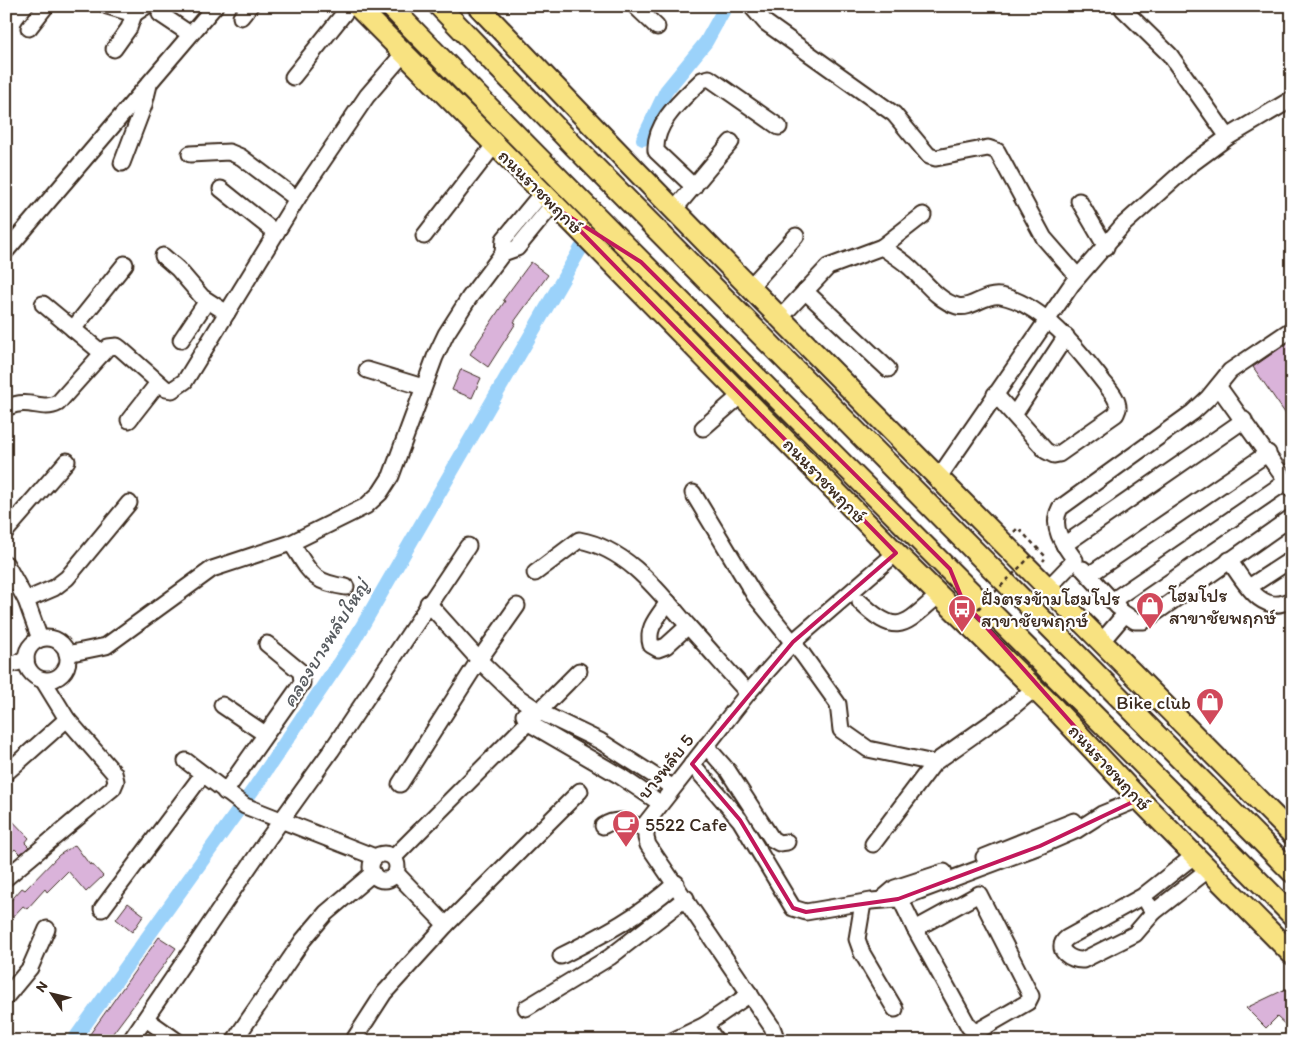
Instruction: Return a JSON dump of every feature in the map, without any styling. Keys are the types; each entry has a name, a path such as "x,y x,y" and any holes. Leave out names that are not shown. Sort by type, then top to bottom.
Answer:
{"main road":[{"name":"ถนนราชพฤกษ์","path":"358,6 896,553 1056,709 1139,799 1292,954"},
{"name":"ถนนราชพฤกษ์","path":"390,6 640,262 950,569 1292,915"},
{"path":"439,6 574,146 1292,872"},
{"path":"478,6 678,215 1292,834"},
{"path":"574,146 678,215"},
{"path":"552,203 640,262"},
{"path":"950,569 963,600 1031,675 1056,709"}],"street":[{"path":"29,28 46,6"},
{"path":"107,6 140,10 114,49"},
{"path":"293,77 350,6"},
{"path":"635,6 657,27"},
{"path":"750,6 766,23 894,114 928,156 936,158 988,148 997,151 1044,238 1078,277"},
{"path":"6,252 210,8"},
{"path":"1122,9 1170,55 1228,137"},
{"path":"160,14 190,34"},
{"path":"8,407 23,402 49,406 58,404 108,347 117,346 158,383 172,390 185,381 297,199 367,96 404,53"},
{"path":"694,186 656,151 655,141 662,124 702,80 709,78 779,127"},
{"path":"122,163 144,105 150,81"},
{"path":"939,478 1046,321 1078,277 1106,247 1123,224 1163,188 1228,137 1292,99"},
{"path":"678,215 694,186 731,142"},
{"path":"424,236 495,144"},
{"path":"190,154 229,152 240,157 297,199"},
{"path":"221,189 276,233"},
{"path":"1079,201 1106,247"},
{"path":"67,654 106,646 212,569 291,543 366,506 380,494 391,476 423,387 446,334 468,298 503,253 517,248 552,203"},
{"path":"781,317 828,267 882,247 923,215"},
{"path":"750,287 796,236"},
{"path":"882,247 908,265 942,298 958,306 966,306 987,296 999,296 1011,299 1046,321 1066,336 1119,404 1116,414 1059,454 1054,454 1046,451 995,394"},
{"path":"163,256 171,262 190,285 207,301 226,313"},
{"path":"74,330 124,264"},
{"path":"805,291 888,369"},
{"path":"181,340 207,301"},
{"path":"43,304 102,354"},
{"path":"1292,329 1230,371 1193,412 1060,508 1055,517 1056,526 1064,546 1112,601 1135,621 1144,621 1292,517"},
{"path":"1014,415 1066,336"},
{"path":"368,370 423,387"},
{"path":"129,420 158,383"},
{"path":"1112,601 1289,485 1268,453 1218,386"},
{"path":"702,428 741,395"},
{"path":"1064,546 1244,420"},
{"path":"1089,575 1268,453"},
{"path":"6,531 67,461"},
{"path":"693,493 755,596 793,642 838,704 841,730 868,749 934,763"},
{"path":"26,600 54,588 67,578 129,503"},
{"path":"535,573 575,542 589,542 631,565 651,583 748,693"},
{"path":"291,543 317,579 325,584 346,588"},
{"path":"130,1041 363,704 428,603 468,546"},
{"name":"บางพลับ 5","path":"777,1041 772,1027 648,844 645,830 651,815 672,787 748,693 793,642 896,553"},
{"path":"1249,587 1292,559"},
{"path":"1049,587 1075,560"},
{"path":"1229,560 1257,598 1274,606 1283,605 1292,599"},
{"path":"6,564 26,600 40,639"},
{"path":"860,602 876,617 890,624 899,625 907,622 938,595"},
{"path":"668,602 652,625 648,635 651,646 658,649 666,646 688,626"},
{"path":"428,603 479,660 515,695 540,712 600,741 672,787"},
{"path":"400,784 479,660 517,606"},
{"path":"1102,641 1125,614"},
{"path":"6,878 113,788 116,781 114,773 67,719 43,680 31,673 26,660 29,648 40,639 54,639 64,648 68,661 62,673 50,680 43,680"},
{"path":"225,792 302,683 301,672 268,644"},
{"path":"6,666 26,660"},
{"path":"394,857 580,671"},
{"path":"873,844 934,763 1009,710 1034,689"},
{"path":"515,695 527,722 606,768 660,803"},
{"path":"222,704 265,734"},
{"path":"6,773 67,719"},
{"path":"706,746 728,771 772,839 779,844 787,842"},
{"path":"606,768 614,751"},
{"path":"186,761 246,806 283,819 375,857"},
{"path":"692,764 740,820 793,908 806,912 863,903 897,894 1007,853 1077,820 1102,814 1139,799"},
{"path":"102,909 203,774"},
{"path":"353,1041 384,993 446,925 580,791"},
{"path":"603,826 612,821 621,820 645,830"},
{"path":"382,853 394,857 397,865 396,873 390,878 382,880 372,873 371,864 375,857 382,853"},
{"path":"1195,855 1143,896 1068,938 1062,944 1067,957 1076,961 1083,960 1125,940 1144,925 1154,912 1209,869"},
{"path":"897,894 914,929 969,1027 980,1031 1028,1002 1031,996 979,894 964,870"},
{"path":"234,1041 303,940 326,913 372,873"},
{"path":"396,873 446,925"},
{"path":"561,956 611,932 638,914 676,883"},
{"path":"914,929 979,894"},
{"path":"1143,896 1154,912"},
{"path":"526,1008 610,958 686,898"},
{"path":"863,903 857,939 862,952 895,1009"},
{"path":"6,997 30,968 47,929"},
{"path":"672,1041 705,1025 750,994"},
{"path":"146,1019 176,1041"},
{"path":"705,1025 716,1041"}],"path":[{"path":"961,626 1033,554 1042,563 1046,557 1018,528"}],"highlighted area":[{"path":"562,212 641,262 950,569 963,601 1139,799 1040,846 898,899 806,912 793,908 740,820 692,764 793,642 896,553"}],"building":[{"path":"531,262 548,275 514,322 516,323 488,367 470,354 505,301 503,300"},
{"path":"1292,340 1292,423 1253,367"},
{"path":"461,369 481,378 472,398 452,390"},
{"path":"6,814 29,838 25,843 29,847 20,854 15,849 6,857"},
{"path":"75,845 90,865 91,863 103,876 86,892 68,871 47,892 45,889 27,909 23,906 6,924 6,906 22,888 25,890 59,855"},
{"path":"128,903 144,915 132,932 116,919"},
{"path":"159,937 176,948 164,965 107,1041 85,1041"},
{"path":"1292,986 1292,1031 1277,1017 1266,1028 1246,1008"}],"waterway":[{"name":"คลองบางพลับใหญ่","path":"643,139 666,91 706,42 726,6"},
{"name":"คลองบางพลับใหญ่","path":"73,1041 255,787 353,642 581,248"}],"place":[{"name":"โฮมโปร สาขาชัยพฤกษ์","path":"1150,630"},
{"name":"ฝั่งตรงข้ามโฮมโปร สาขาชัยพฤกษ์","path":"962,633"},
{"name":"Bike club","path":"1210,726"},
{"name":"5522 Cafe","path":"626,848"}]}
